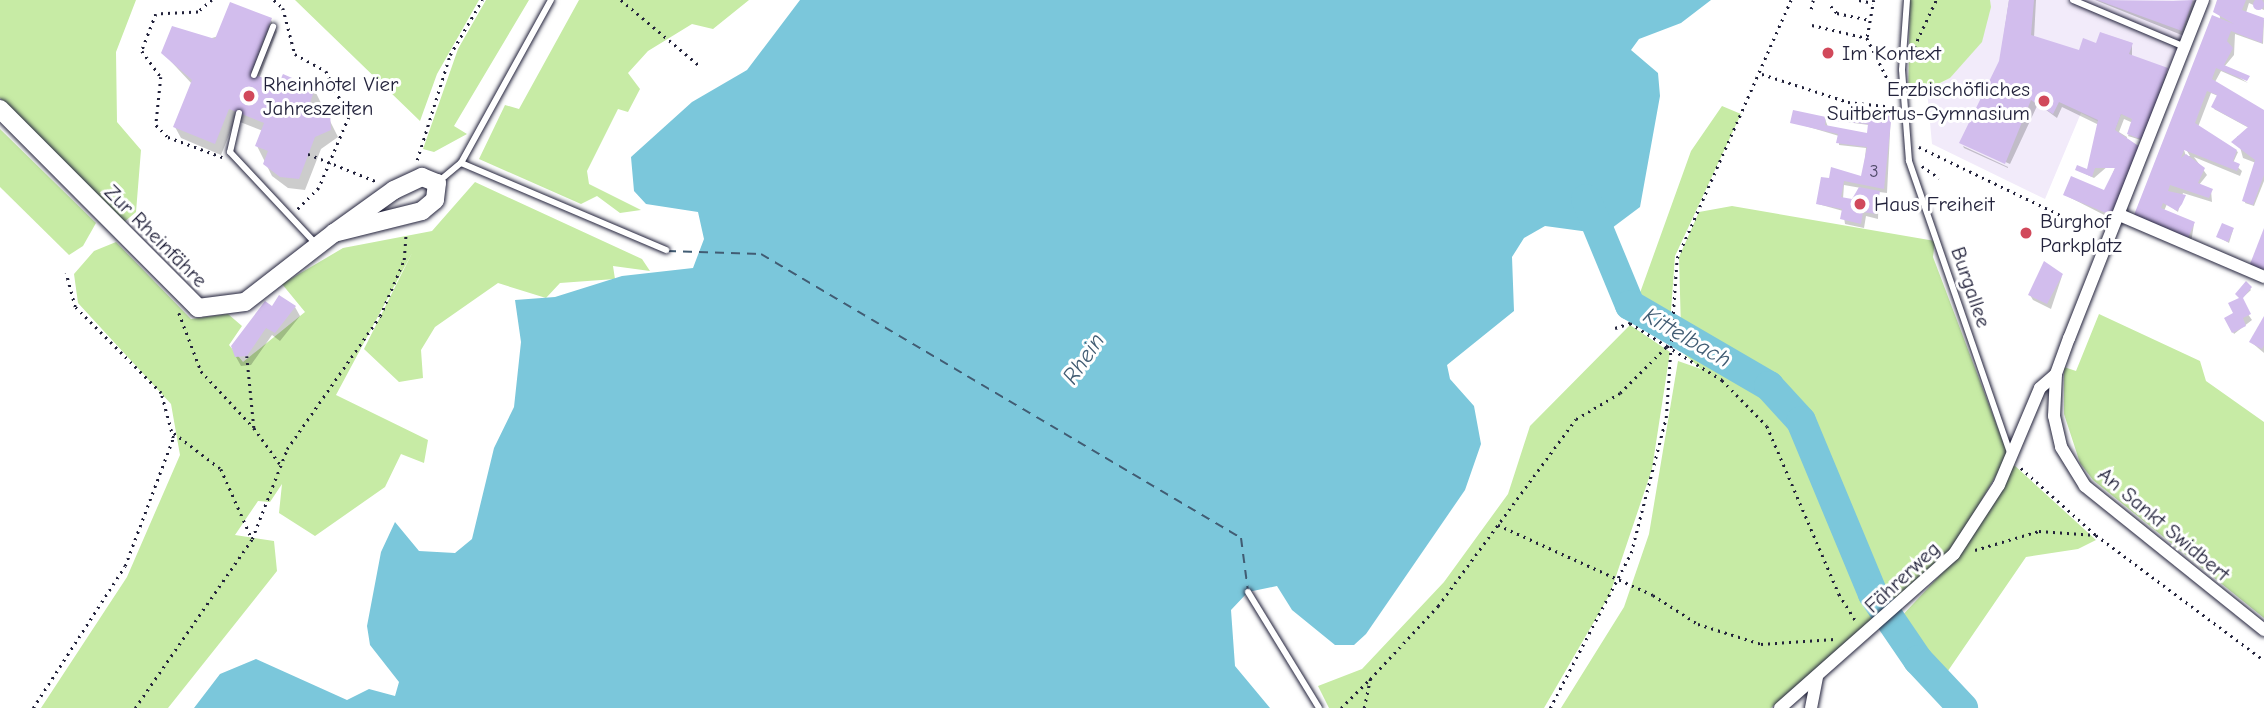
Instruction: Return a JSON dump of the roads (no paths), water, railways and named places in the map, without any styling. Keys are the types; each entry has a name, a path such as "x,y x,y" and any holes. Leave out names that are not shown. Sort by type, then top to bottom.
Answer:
{"street":[{"name":"An Sankt Swidbert","path":"2203,0 2113,238 2094,265 2056,374 2061,447 2085,486 2264,630"},
{"name":"Zur Rheinfähre","path":"0,109 178,294 198,308 231,308 394,190 429,180"},
{"path":"334,233 406,215 435,200 429,180"},
{"path":"2122,216 2264,277"},
{"name":"Fährerweg","path":"1780,708 1904,604 1954,554 2012,457 2040,388 2056,374"},
{"path":"1811,708 1817,676"}],"lane":[{"path":"429,180 461,163 551,0"},
{"name":"Burgallee","path":"1907,0 1903,54 1906,141 2012,457"},
{"path":"2073,0 2186,48"},
{"path":"254,75 273,27"},
{"path":"239,113 228,139 238,163 317,246"},
{"path":"461,163 666,250"},
{"path":"1248,592 1319,708"}],"water":[{"name":"Rhein","path":"800,0 1711,0 1681,23 1639,39 1631,50 1658,73 1660,96 1640,207 1604,234 1545,226 1524,238 1512,257 1514,311 1447,365 1450,379 1474,406 1481,444 1465,490 1366,634 1354,645 1335,645 1292,610 1277,586 1248,592 1231,610 1235,666 1270,708 194,708 220,674 256,659 347,700 369,689 395,696 399,682 370,645 367,626 381,552 395,522 419,551 455,553 472,539 494,448 514,407 521,342 515,300 555,297 622,276 693,268 704,239 698,212 646,204 634,191 631,157 692,102 747,70"}],"waterway":[{"name":"Kittelbach","path":"1586,199 1630,305 1769,386 1801,421 1873,594 1918,660 1963,708"}],"place":[{"name":"Im Kontext","path":"1828,53"},
{"name":"Rheinhotel Vier Jahreszeiten","path":"249,96"},
{"name":"Erzbischöfliches Suitbertus-Gymnasium","path":"2044,101"},
{"name":"Haus Freiheit","path":"1860,204"},
{"name":"Burghof Parkplatz","path":"2026,233"}]}
